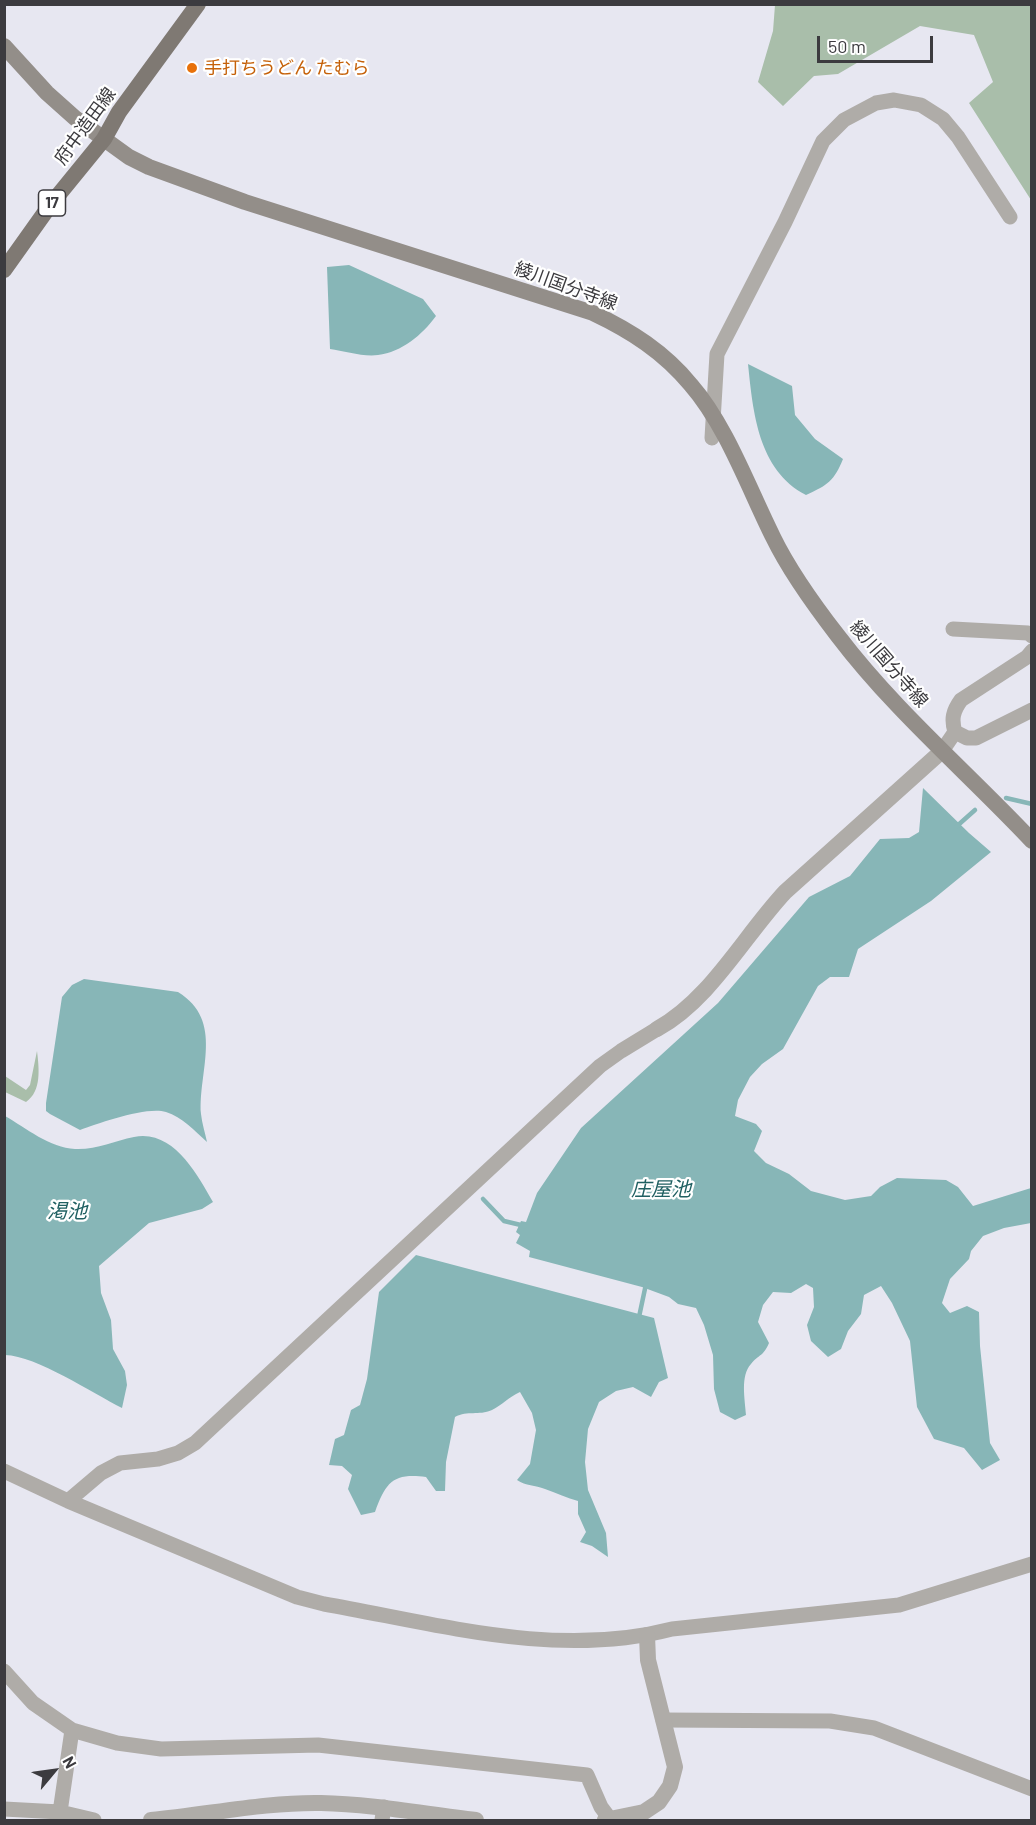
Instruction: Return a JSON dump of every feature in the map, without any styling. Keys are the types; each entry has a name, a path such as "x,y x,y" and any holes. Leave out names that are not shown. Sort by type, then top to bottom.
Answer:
{"main road":[{"name":"府中造田線","path":"4,270 51,204 104,139 120,111 198,4"},
{"name":"綾川国分寺線","path":"4,46 47,93 75,118 149,167 245,202 593,313 627,329 668,360 693,387 715,419 774,539 805,590 838,636 884,692 1032,841"}],"street":[{"path":"712,438 715,419 717,354 785,222 823,141 844,120 876,103 894,100 921,105 943,119 958,137 1010,217"},
{"path":"953,629 1028,633 1032,636"},
{"path":"1032,651 1027,657 962,700 955,709 952,722 956,732 968,738 976,738 1032,710"},
{"path":"68,1501 101,1473 120,1463 158,1459 178,1453 195,1443 600,1066 675,1019 692,1004 765,914 793,885 942,751 956,732"},
{"path":"4,1471 68,1501 297,1597 495,1635 560,1642 647,1635 672,1629 899,1605 1032,1563"},
{"path":"4,1671 33,1703 72,1730 117,1743 161,1749 318,1745 586,1775 607,1820 644,1812 659,1802 670,1786 675,1767 648,1660 647,1635"},
{"path":"663,1720 830,1721 874,1728 1032,1789"},
{"path":"60,1812 72,1730"},
{"path":"158,1820 282,1804 320,1803 383,1814 476,1821"},
{"path":"4,1809 60,1812 94,1821"}],"shaded area":[{"path":"775,5 1031,5 1031,200 969,103 993,82 974,35 920,26 838,74 814,76 783,106 758,82 773,31"},
{"path":"37,1051 39,1072 37,1086 26,1102 5,1092 5,1076 26,1090 30,1085"}],"water":[{"path":"349,265 423,299 436,316 411,342 387,353 366,355 330,349 327,267"},
{"path":"748,364 792,386 795,415 815,439 843,459 837,472 820,488 806,495 777,471 761,438 756,420"},
{"name":"庄屋池","path":"923,788 991,852 931,901 858,949 849,977 830,977 818,986 783,1049 762,1064 750,1077 738,1100 735,1116 756,1124 762,1131 754,1151 766,1163 789,1174 811,1191 845,1200 871,1196 880,1187 897,1178 946,1180 958,1187 973,1206 1031,1188 1031,1223 1004,1228 983,1236 971,1251 969,1259 950,1279 942,1303 950,1313 967,1306 979,1312 980,1346 990,1443 1000,1460 982,1470 964,1448 934,1439 917,1407 910,1341 892,1303 881,1286 864,1295 861,1314 848,1331 841,1349 828,1357 811,1341 807,1325 814,1307 813,1288 806,1284 791,1293 773,1292 763,1305 758,1322 769,1343 745,1375 746,1415 735,1420 720,1412 714,1389 713,1355 696,1308 678,1304 669,1297 642,1287 529,1257 530,1251 516,1243 520,1235 516,1232 521,1221 526,1222 537,1193 581,1128 718,1003 809,897 850,876 880,839 909,838 919,832"},
{"path":"84,979 178,992 192,1004 201,1017 205,1032 201,1114 207,1142 183,1121 166,1112 135,1113 80,1130 46,1111 62,997 72,985"},
{"name":"渇池","path":"5,1116 38,1137 66,1148 90,1148 134,1137 148,1136 161,1140 182,1156 213,1202 202,1209 149,1223 99,1266 101,1293 111,1320 113,1349 125,1371 127,1385 122,1408 48,1368 18,1357 5,1355"},
{"path":"416,1255 654,1318 668,1378 659,1382 651,1397 633,1387 616,1391 599,1402 588,1429 585,1462 588,1490 606,1533 608,1557 592,1546 580,1542 586,1532 578,1514 578,1501 517,1480 530,1464 536,1430 532,1413 520,1392 492,1410 455,1417 446,1462 445,1491 436,1491 426,1477 398,1478 387,1487 375,1512 361,1515 348,1489 352,1475 342,1466 329,1465 335,1439 344,1435 351,1410 360,1405 367,1379 379,1292"}],"waterway":[{"path":"1006,798 1032,804"},
{"path":"957,826 975,810"},
{"path":"483,1199 504,1221 525,1226"},
{"path":"639,1317 646,1284"}],"place":[{"name":"手打ちうどん たむら","path":"192,68"}]}
